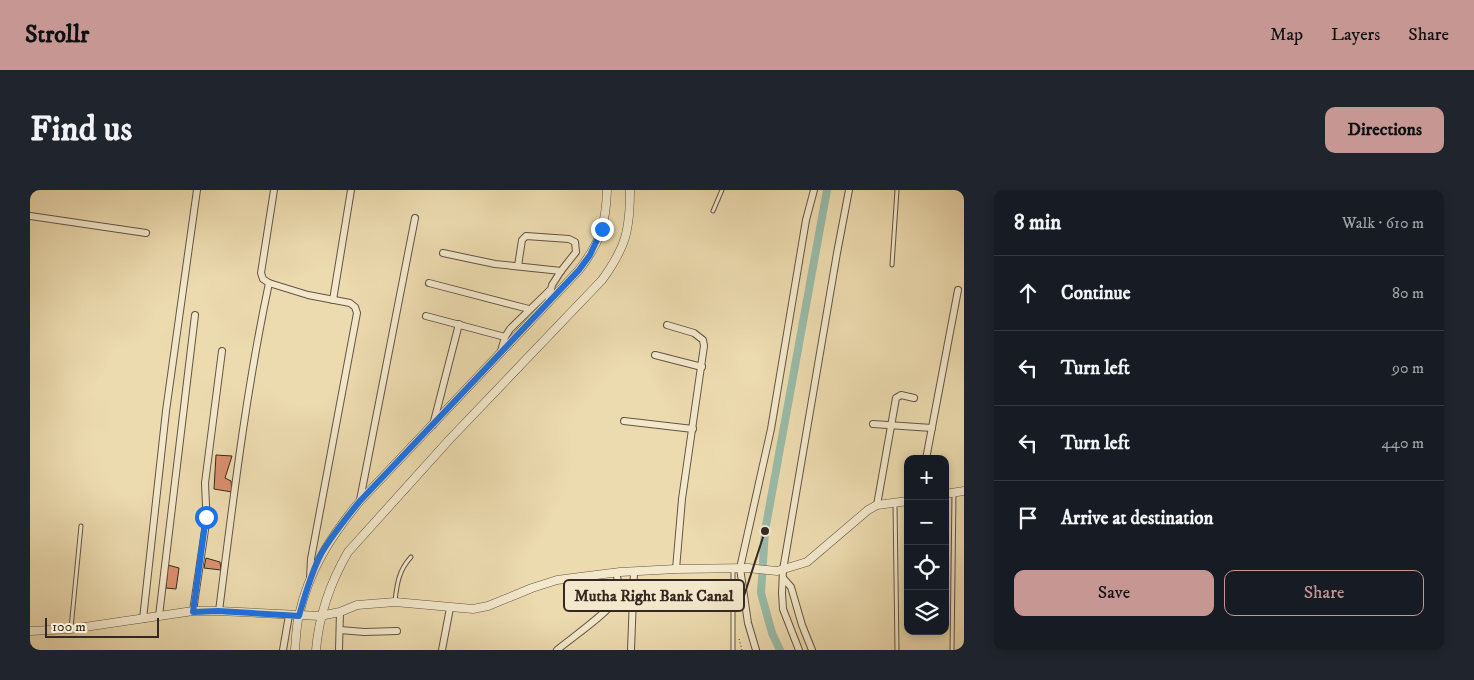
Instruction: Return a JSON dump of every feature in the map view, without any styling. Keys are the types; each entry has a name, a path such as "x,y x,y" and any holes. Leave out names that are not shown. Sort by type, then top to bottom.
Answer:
{"street":[{"path":"143,619 166,411 197,190"},
{"path":"274,190 261,273 262,279 308,295 353,305 357,313 311,559 310,580"},
{"path":"333,300 351,190"},
{"path":"295,650 310,580 331,538 360,501 579,270 590,255 602,229 606,215 607,190"},
{"path":"316,650 319,616 337,571 348,552 449,440 602,280 616,261 624,242 630,218 630,190"},
{"path":"756,650 748,623 741,568 771,429 806,220 814,190"},
{"path":"798,650 783,609 781,573 836,254 849,190"},
{"path":"30,216 146,233"},
{"path":"360,501 415,218"},
{"path":"501,352 505,337 510,329 550,289 561,271 573,257 577,250 575,242 569,239 524,237 518,266"},
{"path":"443,253 495,264 561,271"},
{"path":"218,611 245,411 257,339 270,283"},
{"path":"429,283 529,309"},
{"path":"548,304 550,289"},
{"path":"927,455 958,290"},
{"path":"159,616 195,316"},
{"path":"426,316 505,337"},
{"path":"432,426 459,324"},
{"path":"667,325 694,332 703,340 704,355 682,500 676,569"},
{"path":"193,612 205,530 205,483 222,351"},
{"path":"655,355 702,367"},
{"path":"876,505 896,398 901,395 914,398"},
{"path":"624,421 693,429"},
{"path":"873,424 932,428"},
{"path":"949,493 964,490"},
{"path":"30,631 71,629 193,612 218,611 319,616 340,612 357,604 395,602 473,609 488,606 557,580 616,572 741,568 781,573 807,562 857,517 876,505 904,502"},
{"path":"631,650 634,571"},
{"path":"557,650 603,613 614,600 619,583 616,572"},
{"path":"781,573 791,586 802,625 812,650"},
{"path":"442,650 450,608"},
{"path":"338,650 340,612"},
{"path":"283,650 289,615"},
{"path":"340,630 364,632 397,631"}],"lane":[{"path":"713,211 722,190"},
{"path":"892,265 897,190"},
{"path":"949,493 952,650"},
{"path":"894,503 897,650"},
{"path":"71,629 81,526"},
{"path":"395,602 400,574 403,566 411,557"},
{"path":"733,650 741,568"}],"building":[{"path":"216,455 232,456 225,478 231,481 232,492 214,489"},
{"path":"206,558 220,562 221,570 204,568"},
{"path":"168,565 179,568 176,589 166,588"}],"waterway":[{"path":"780,650 772,633 761,593 765,531 827,190"}],"place":[{"name":"Mutha Right Bank Canal","path":"765,531"}],"route":[{"path":"206,517 193,612 218,611 299,616 310,580 321,555 338,527 360,501 579,270 590,255 602,229"}]}
